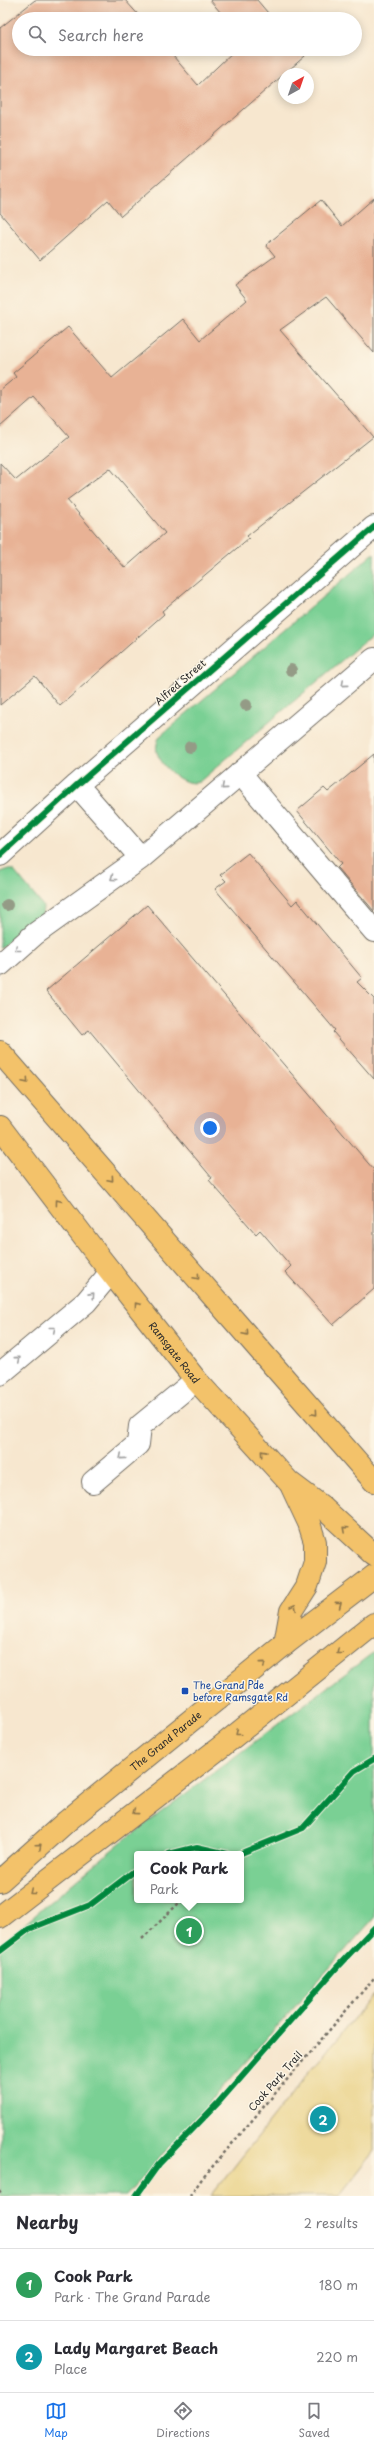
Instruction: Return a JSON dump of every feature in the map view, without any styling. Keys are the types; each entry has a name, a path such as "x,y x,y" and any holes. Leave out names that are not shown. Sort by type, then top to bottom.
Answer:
{"main road":[{"path":"0,1052 374,1481"},
{"name":"Ramsgate Road","path":"0,1127 196,1380 289,1482 321,1506 374,1555"},
{"path":"286,1644 291,1611 307,1586 315,1562 315,1542 311,1529 289,1482"},
{"name":"The Grand Parade","path":"0,1881 67,1821 286,1644 374,1576"},
{"path":"0,1917 222,1746 374,1624"}],"street":[{"name":"Alfred Street","path":"0,855 77,785 374,527"},
{"path":"0,965 35,934 141,858 374,659"},
{"path":"240,773 374,931"},
{"path":"77,785 141,858"},
{"path":"0,1374 86,1302 111,1272"},
{"path":"93,1482 138,1444 140,1426 196,1380"}],"path":[{"path":"142,1939 179,1903"},
{"path":"0,2191 3,2196"}],"green space":[{"path":"374,553 374,633 199,782 187,782 175,776 165,766 157,753 159,737"},
{"path":"8,869 14,871 43,906 42,919 23,930 0,948 0,872"},
{"path":"374,1652 374,1918 126,2196 0,2196 0,1945 120,1843"}],"sand":[{"path":"374,1994 374,2151 339,2196 211,2196 297,2087"}],"building":[{"path":"35,0 125,0 136,12 20,12"},
{"path":"210,0 257,0 267,12 220,12"},
{"path":"12,18 12,56 173,56 198,85 229,56 305,56 291,68 278,68 278,79 121,216 108,200 40,260 0,213 0,28"},
{"path":"374,198 374,353 326,297 280,330 373,437 247,536 249,538 162,611 164,614 60,706 35,676 0,705 0,463 16,480 69,437 34,397 0,427 0,390 16,377 13,373 68,327 112,378 183,319 200,340 247,300 235,285 275,256 266,245 321,200 342,226","holes":["110,468 165,533 125,568 67,500"]},
{"path":"374,754 374,911 337,868 341,864 297,811 324,788 328,792"},
{"path":"248,853 292,905 297,900 362,978 357,982 374,999 374,1079 333,1032 335,1030 215,889 226,881 220,875"},
{"path":"147,905 374,1170 374,1289 333,1325 285,1272 291,1266 260,1230 256,1234 209,1180 212,1178 89,1030 82,1035 46,991"}],"cycle path":[{"path":"0,855 77,785 374,527"},
{"path":"244,1852 303,1828 354,1771 374,1759"},
{"path":"181,1851 197,1847 215,1851"},
{"path":"0,1951 29,1929 90,1905 134,1871"},
{"path":"136,2196 159,2164 218,2103 338,1966 374,1928"}],"place":[{"name":"The Grand Pde before Ramsgate Rd","path":"185,1691"},
{"name":"Cook Park","path":"189,1931"},
{"name":"Lady Margaret Beach","path":"323,2119"}]}
